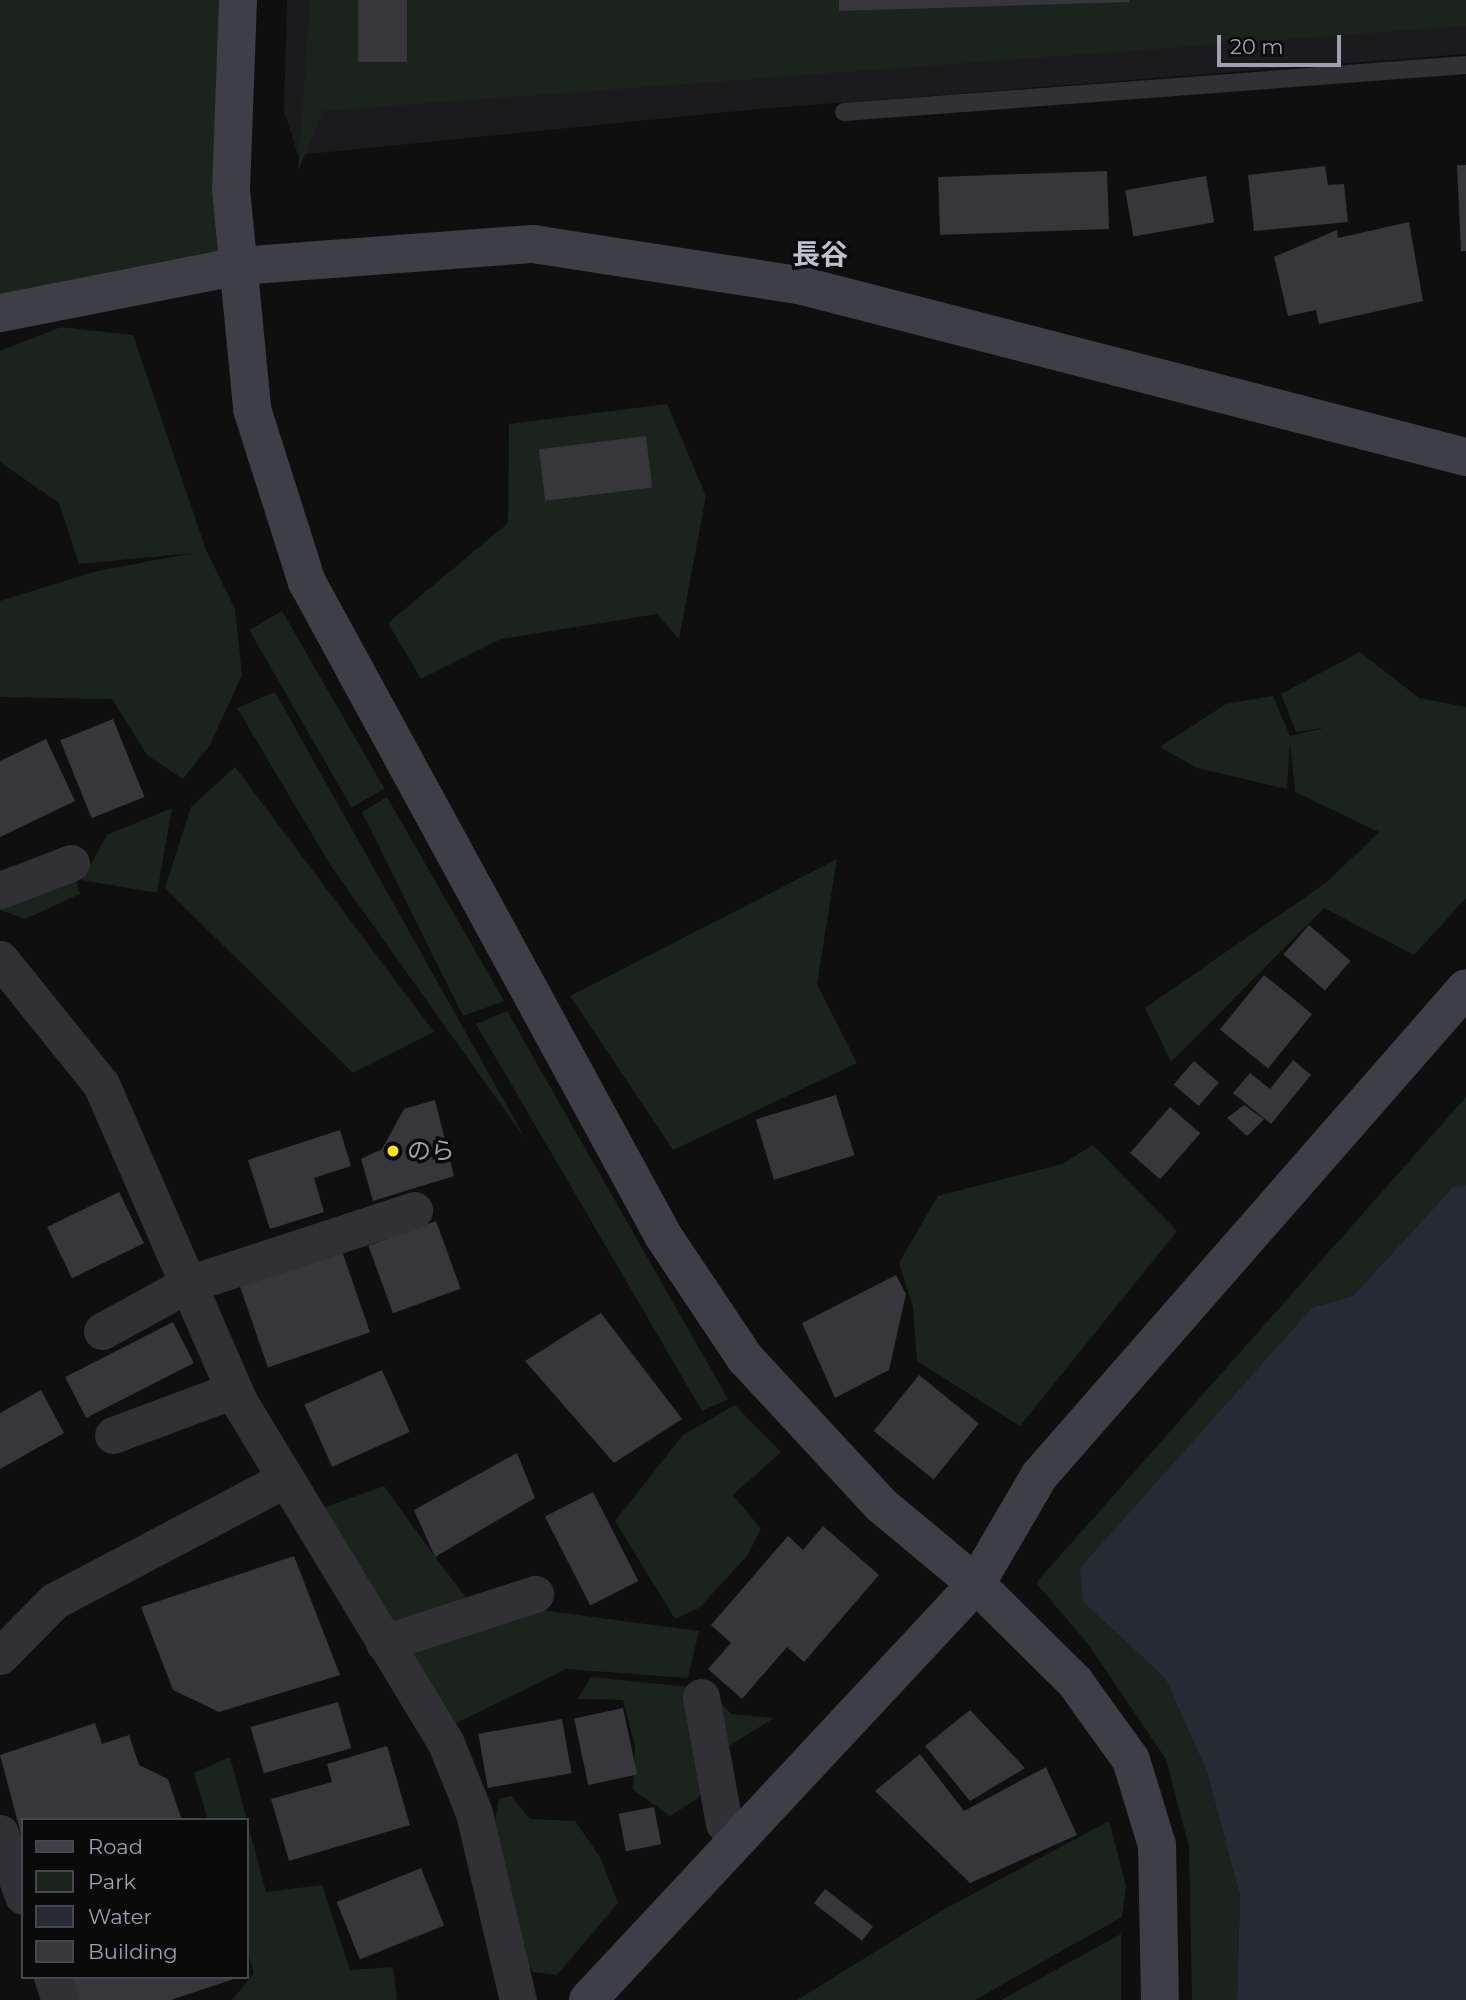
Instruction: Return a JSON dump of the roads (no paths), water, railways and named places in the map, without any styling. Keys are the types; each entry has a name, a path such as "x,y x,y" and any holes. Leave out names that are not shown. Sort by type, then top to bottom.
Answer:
{"street":[{"path":"238,0 231,189 252,409 307,582 664,1237 745,1358 880,1504 976,1584 1075,1682 1131,1760 1157,1845 1160,2000"},
{"path":"0,313 239,266 533,244 634,255 799,285 1466,457"},
{"path":"0,890 71,863"},
{"path":"0,959 101,1084 234,1390 282,1481 445,1741 474,1813 518,2000"},
{"path":"588,2000 976,1584 1056,1454 1466,988"},
{"path":"102,1331 188,1284 414,1210"},
{"path":"113,1435 234,1390"},
{"path":"0,1656 54,1601 282,1481"},
{"path":"384,1643 535,1594"},
{"path":"701,1697 724,1823 738,1839"},
{"path":"0,1833 21,1891"},
{"path":"53,1979 60,2000"}],"lane":[{"path":"844,112 1466,65"}],"water":[{"path":"1466,1185 1466,2000 1237,2000 1240,1896 1207,1772 1165,1678 1083,1602 1080,1568 1312,1308 1353,1296 1453,1187"}],"place":[{"name":"のら","path":"393,1151"}],"district":[{"name":"長谷","path":"820,254"}]}
